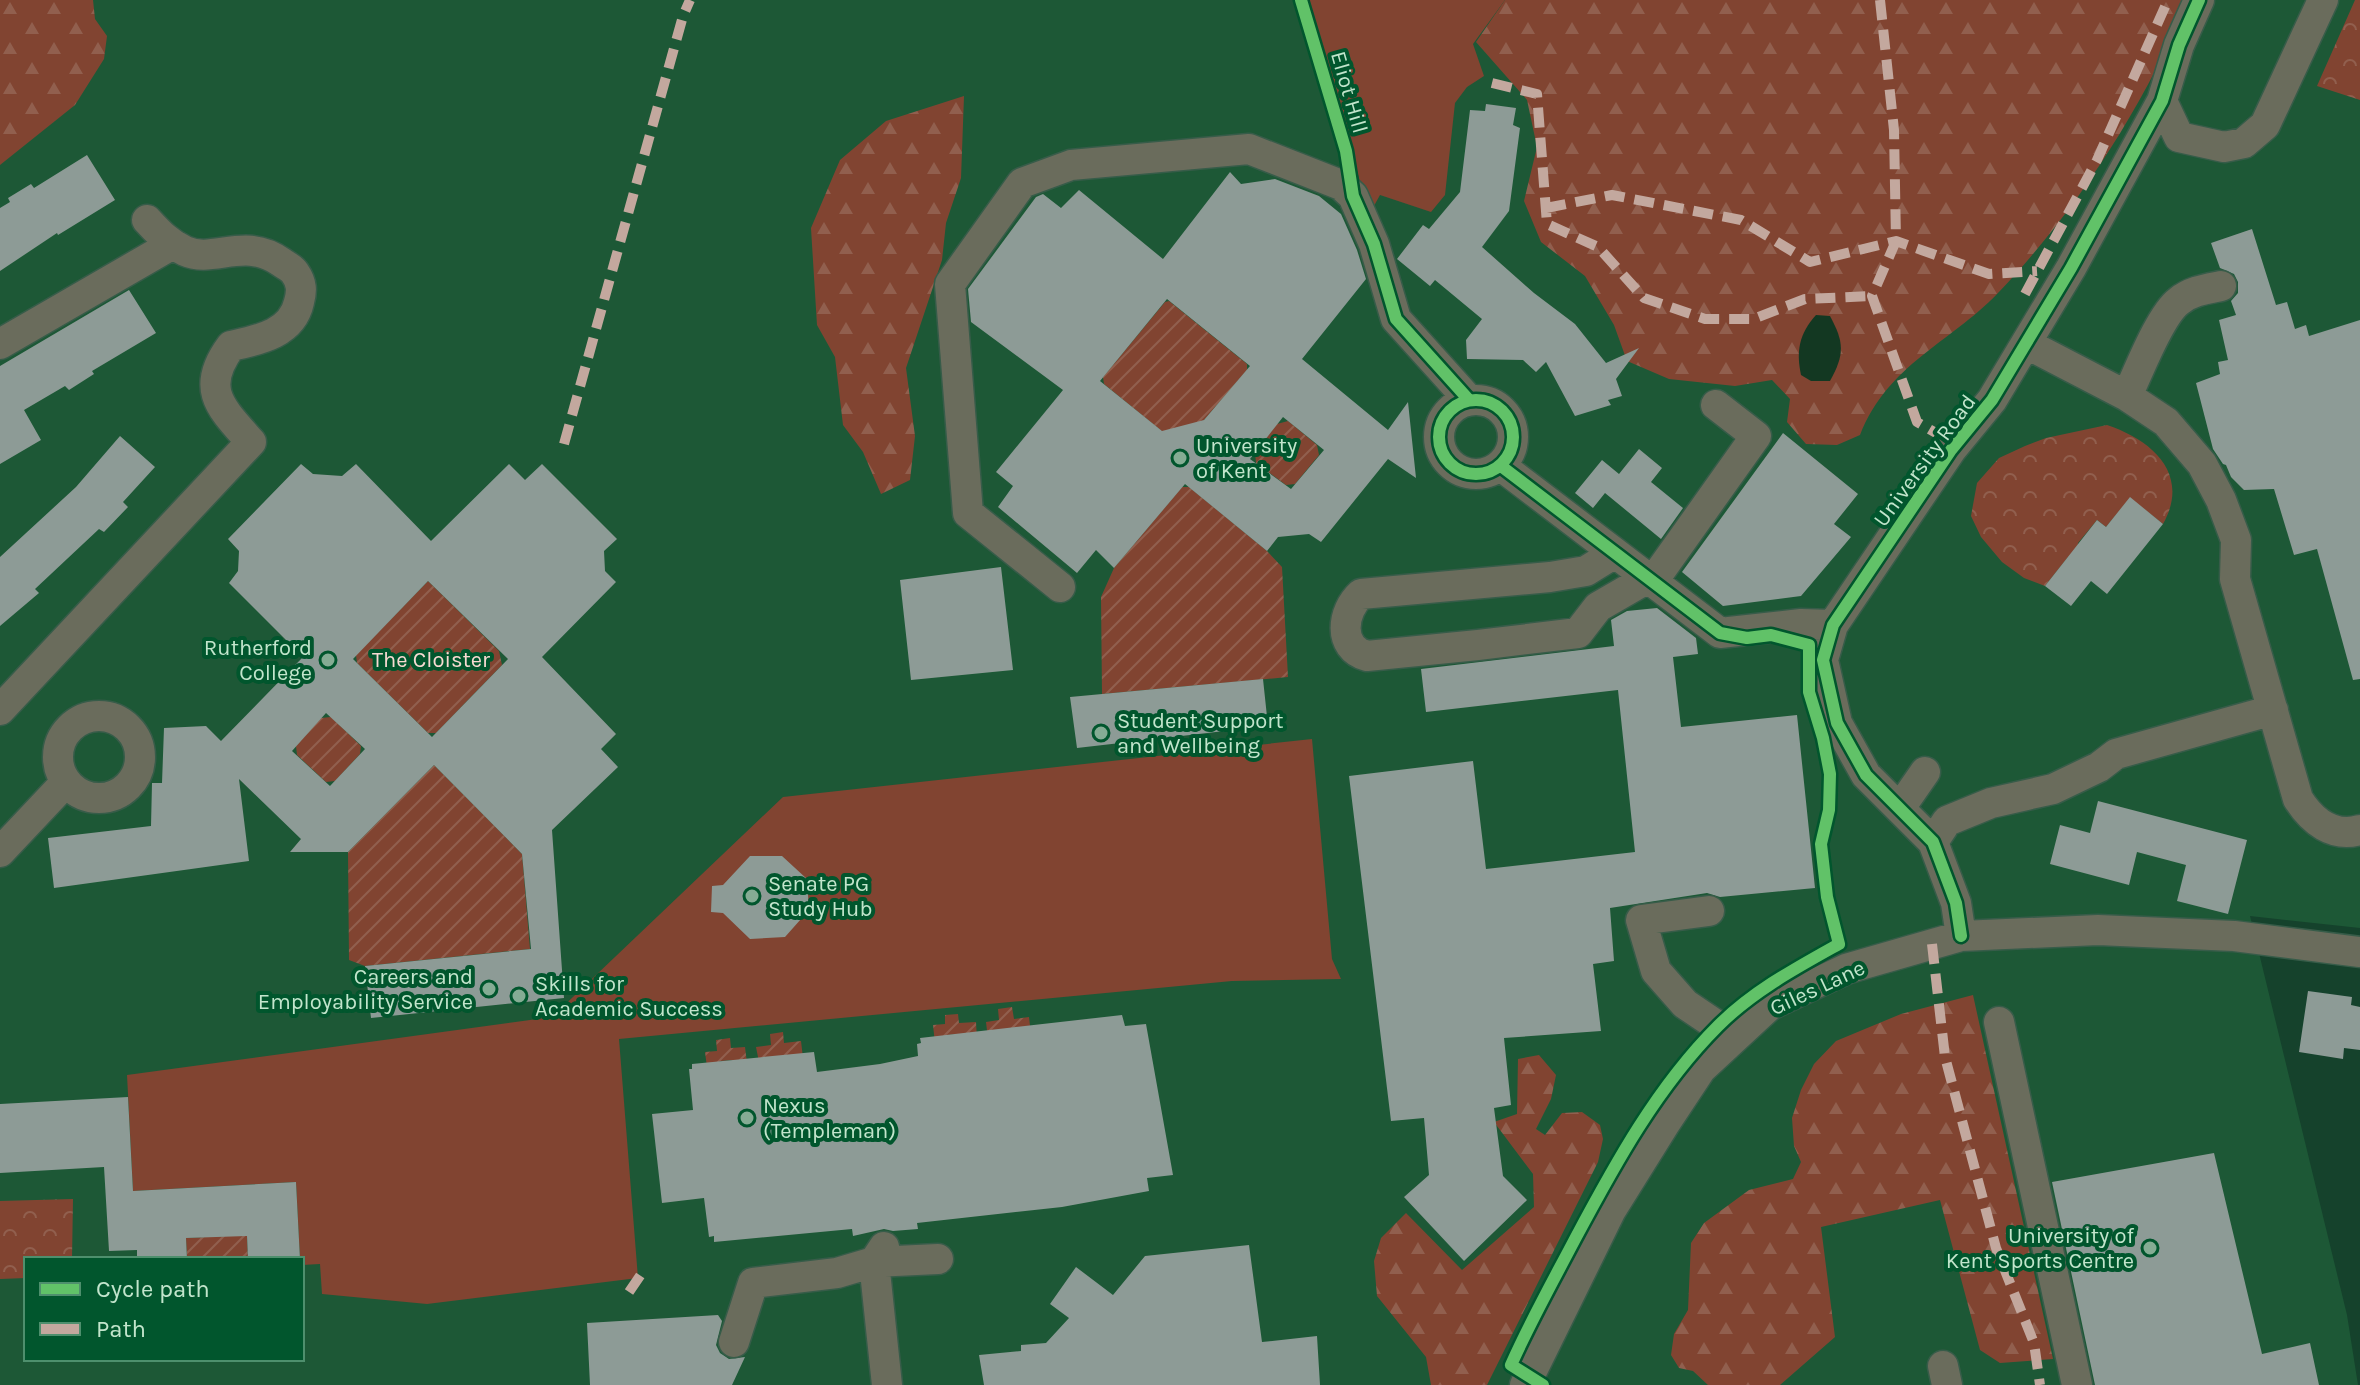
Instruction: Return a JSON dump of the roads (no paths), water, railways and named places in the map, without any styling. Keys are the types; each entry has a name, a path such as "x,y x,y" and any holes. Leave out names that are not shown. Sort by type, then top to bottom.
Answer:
{"street":[{"name":"University Road","path":"1961,936 1956,903 1933,842 1866,775 1837,723 1823,660 1833,625 1951,450 1992,400 2027,344 2162,101 2179,45 2199,0"},
{"path":"2162,101 2179,137 2224,147 2244,143 2265,125 2323,0"},
{"path":"1060,587 968,513 950,284 1022,183 1071,165 1249,149 1341,185 1353,196 1374,244 1396,319 1469,400"},
{"path":"0,710 251,442 227,415 213,388 218,363 231,346 282,330 298,309 302,290 294,271 272,256 246,249 188,253 161,237 147,220"},
{"path":"0,344 173,244"},
{"path":"2127,396 2168,313 2178,301 2196,291 2221,286"},
{"path":"2027,344 2127,396 2166,422 2202,464 2221,500 2236,540 2235,579 2298,799 2308,815 2330,830 2360,830"},
{"path":"1469,400 1488,401 1512,423 1513,446 1501,466 1482,474 1471,474 1451,465 1444,456 1439,445 1439,433 1442,422 1458,404 1469,400"},
{"path":"1615,553 1586,571 1550,577 1361,594 1346,613 1349,645 1356,653 1367,656 1578,633 1598,607 1650,580 1756,436 1716,405"},
{"path":"1501,466 1720,633 1789,625 1833,625"},
{"path":"1933,842 1947,821 1991,803 2053,789 2099,767 2116,754 2273,710"},
{"path":"1900,808 1925,772"},
{"path":"0,852 66,782"},
{"path":"1709,911 1641,920 1656,971 1685,1004 1734,1037"},
{"name":"Giles Lane","path":"1525,1385 1611,1210 1701,1069 1770,1005 1846,969 1961,936 2098,930 2234,936 2360,952"},
{"path":"1999,1022 2077,1385"},
{"path":"734,1342 753,1283 837,1273 880,1253 938,1259"},
{"path":"880,1253 887,1385"}],"place":[{"name":"University of Kent","path":"1180,458"},
{"name":"Rutherford College","path":"328,660"},
{"name":"Student Support and Wellbeing","path":"1101,733"},
{"name":"Senate PG Study Hub","path":"752,896"},
{"name":"Careers and Employability Service","path":"489,989"},
{"name":"Skills for Academic Success","path":"519,996"},
{"name":"Nexus (Templeman)","path":"747,1118"},
{"name":"University of Kent Sports Centre","path":"2150,1248"}],"park label":[{"name":"The Cloister","path":"431,659"}]}
